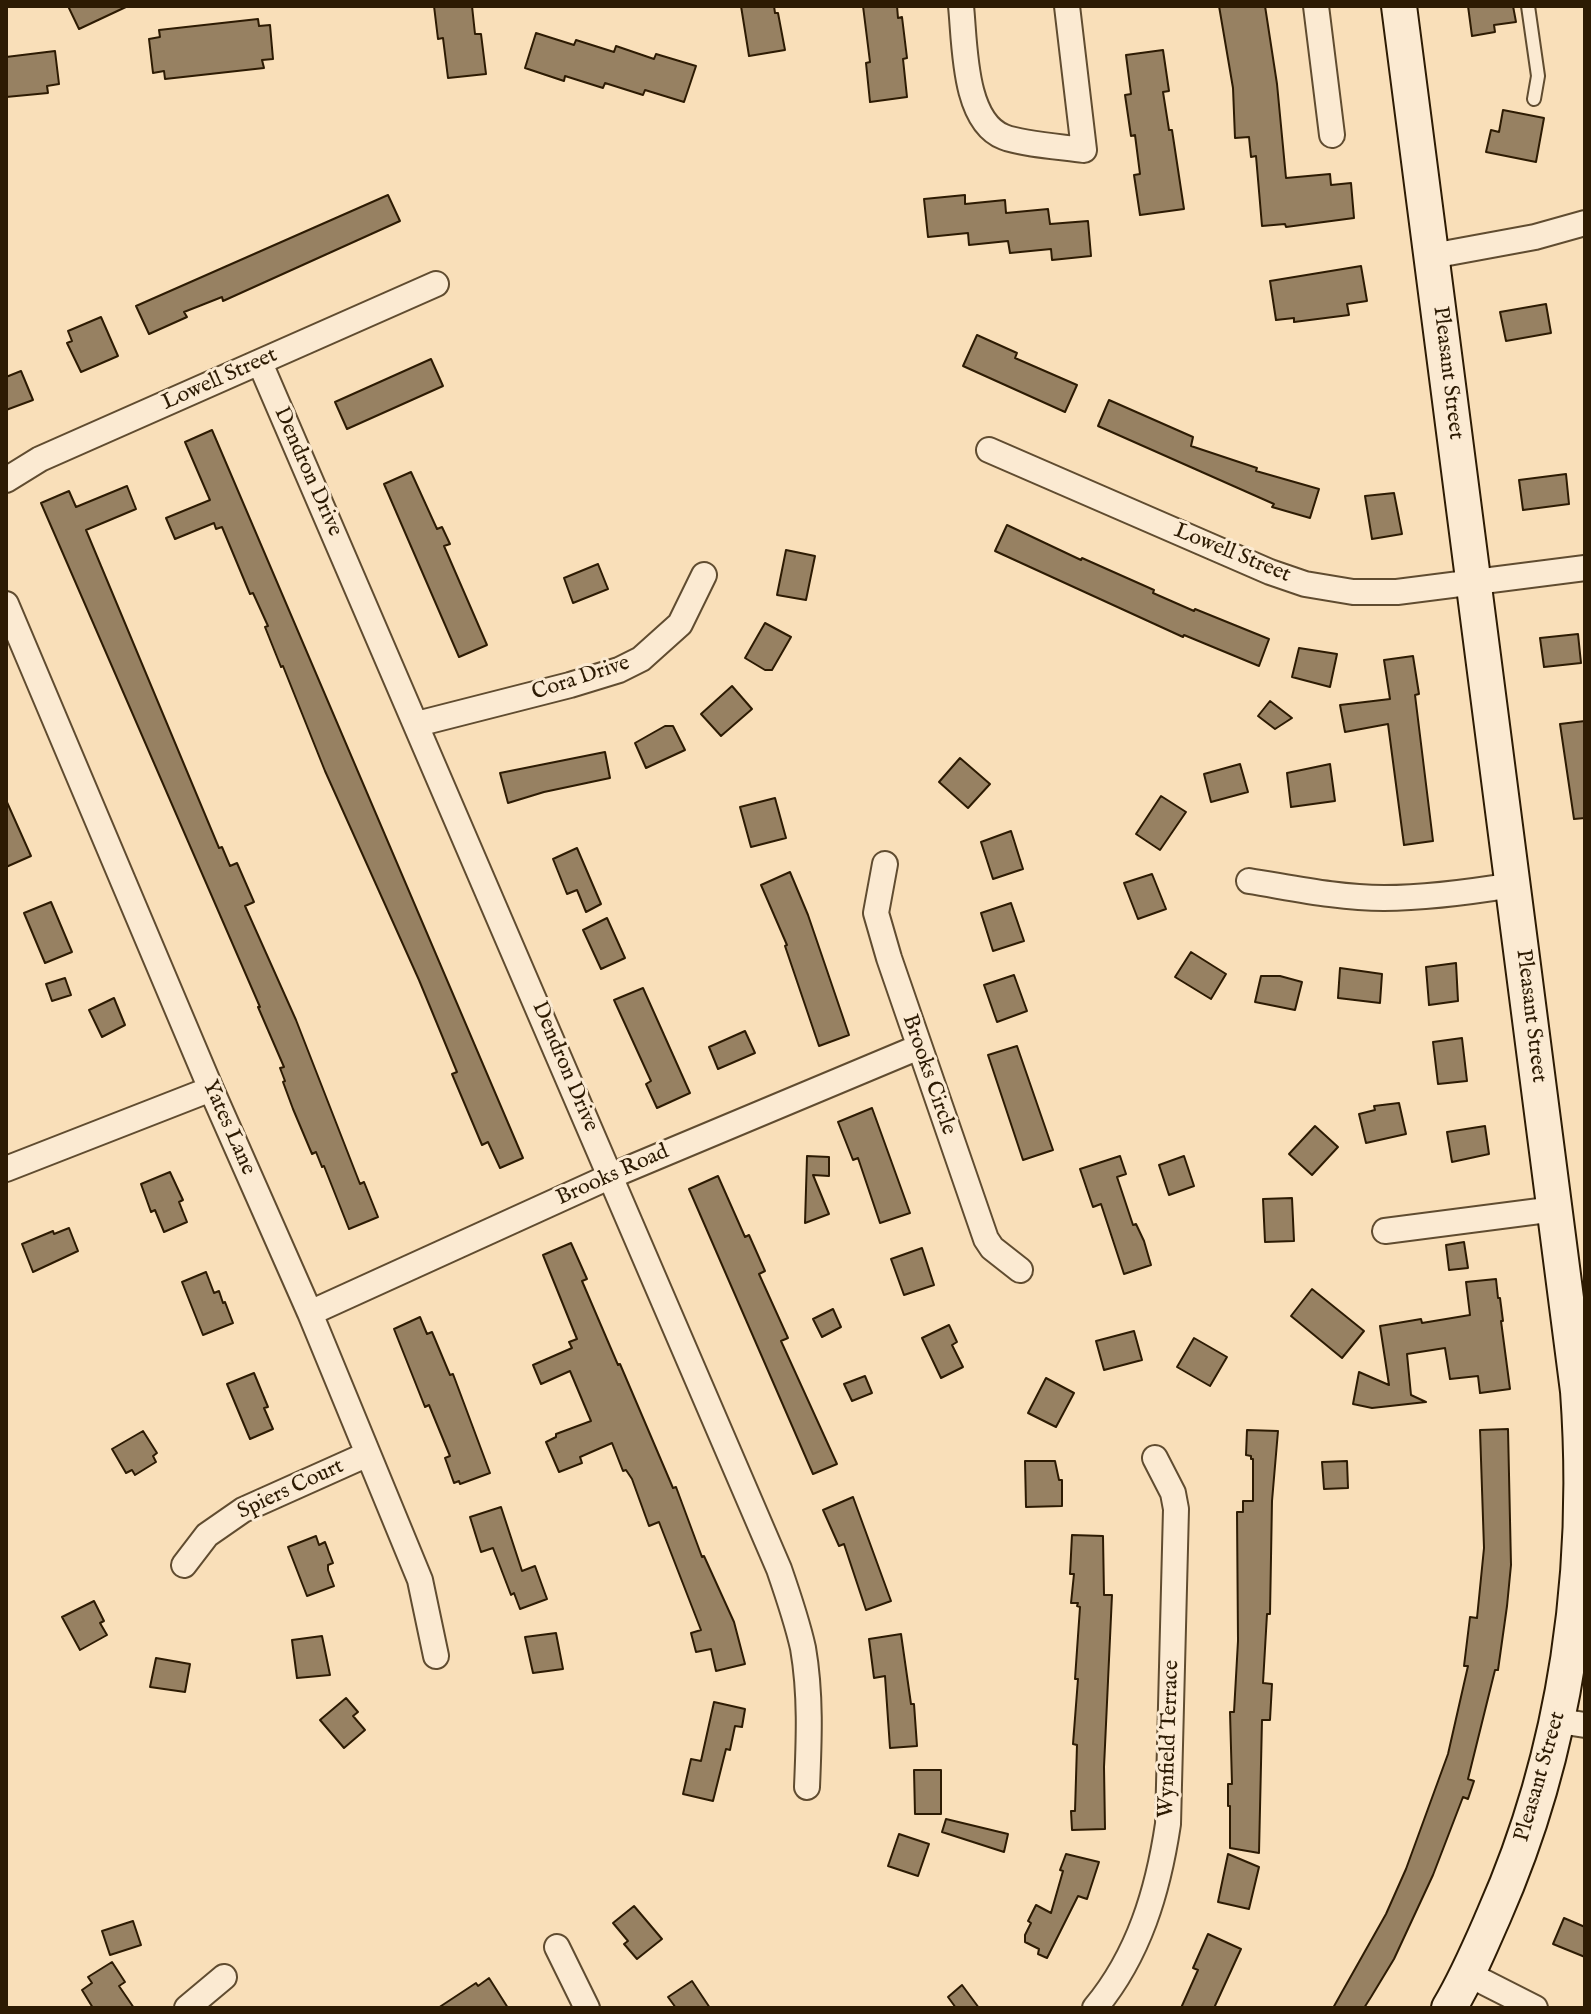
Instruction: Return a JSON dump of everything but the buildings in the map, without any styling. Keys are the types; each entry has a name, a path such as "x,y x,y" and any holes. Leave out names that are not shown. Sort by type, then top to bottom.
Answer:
{"street":[{"path":"961,6 970,84 980,117 1002,137 1084,150 1067,6"},
{"path":"1316,6 1332,135"},
{"name":"Pleasant Street","path":"1399,6 1578,1391 1583,1474 1572,1723 1468,1974 1449,2008"},
{"path":"1432,256 1535,237 1585,223"},
{"name":"Lowell Street","path":"6,480 40,459 436,284"},
{"name":"Dendron Drive","path":"260,363 779,1569 803,1647 809,1718 807,1787"},
{"name":"Lowell Street","path":"989,450 1270,572 1305,584 1353,592 1397,592 1585,568"},
{"name":"Cora Drive","path":"417,724 570,685 619,670 641,659 680,624 704,575"},
{"name":"Yates Lane","path":"6,604 211,1089 310,1313 420,1580 436,1656"},
{"name":"Brooks Circle","path":"885,864 876,913 919,1047 986,1239 992,1248 1020,1270"},
{"path":"1249,881 1380,898 1431,897 1513,885"},
{"name":"Brooks Road","path":"310,1313 611,1176 919,1047"},
{"path":"6,1169 211,1089"},
{"path":"1385,1231 1555,1209"},
{"name":"Spiers Court","path":"184,1565 207,1535 243,1510 368,1454"},
{"name":"Wynfield Terrace","path":"1095,2008 1123,1968 1145,1922 1161,1869 1168,1824 1176,1509 1173,1493 1155,1458"},
{"path":"557,1947 587,2008"},
{"path":"1468,1974 1535,2008"},
{"path":"187,2008 224,1977"}],"lane":[{"path":"1528,6 1538,76 1534,99"}]}
